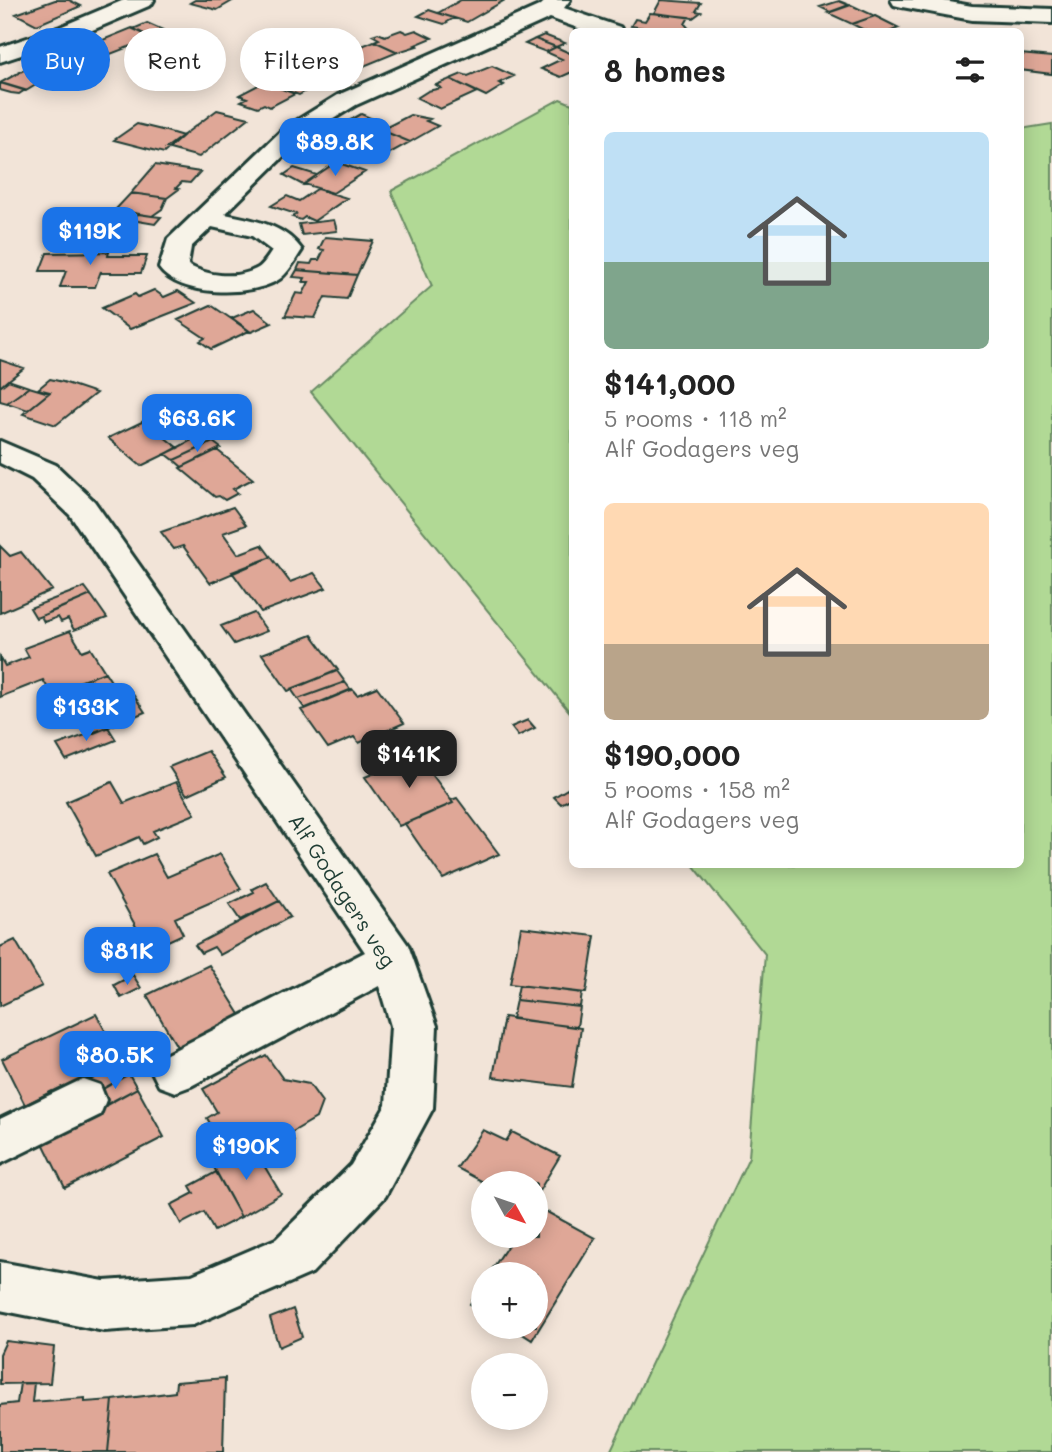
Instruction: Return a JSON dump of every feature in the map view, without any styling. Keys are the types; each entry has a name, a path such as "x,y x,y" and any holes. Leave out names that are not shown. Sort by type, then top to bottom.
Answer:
{"street":[{"path":"0,55 68,32 144,0"},
{"path":"902,0 972,13 1052,16"},
{"path":"208,218 292,134 347,100 554,5 603,28"},
{"name":"Alf Godagers veg","path":"0,1286 104,1306 193,1300 294,1256 368,1181 408,1108 414,1026 393,958 82,508 44,472 9,464"},
{"path":"175,1072 393,958"},
{"path":"0,1143 83,1100"}],"green space":[{"path":"560,99 569,103 569,711 311,392 432,286 391,191"},
{"path":"1052,124 1052,1452 610,1452 749,1157 765,954 695,868 1024,868 1024,128"}],"building":[{"path":"55,0 69,0 81,6 37,25 16,14"},
{"path":"195,0 234,0 217,10 190,3"},
{"path":"461,0 505,0 467,22 438,13"},
{"path":"661,0 701,3 696,11 701,12 693,18 654,13"},
{"path":"839,1 849,5 830,12 820,7"},
{"path":"851,5 875,16 852,24 828,13"},
{"path":"429,10 454,18 444,24 418,16"},
{"path":"650,13 689,17 685,24 688,28 631,26 635,19 645,21"},
{"path":"875,16 899,28 860,28 852,24"},
{"path":"147,23 158,28 135,28"},
{"path":"401,30 407,33 416,30 432,38 398,52 374,41 379,39 372,35 378,33 385,36"},
{"path":"124,31 124,49 110,54 110,37"},
{"path":"544,35 565,43 556,47 535,39"},
{"path":"535,39 556,47 546,52 525,44"},
{"path":"374,41 398,52 364,66 364,45"},
{"path":"556,47 569,53 569,73 561,77 541,69 562,59 546,52"},
{"path":"1024,54 1052,57 1052,74 1024,70"},
{"path":"492,66 514,76 499,83 504,85 486,96 450,79 462,74 468,76"},
{"path":"21,71 21,89 0,83"},
{"path":"450,79 477,92 440,109 417,98 428,91 441,88 436,85"},
{"path":"1,83 24,91 19,94 0,90"},
{"path":"247,91 287,91 295,94 270,107 264,104 258,107 241,101 247,98 239,95"},
{"path":"288,91 306,91 299,95"},
{"path":"217,110 249,118 199,157 166,148"},
{"path":"361,114 380,122 362,132 340,126"},
{"path":"410,115 430,119 426,121 438,126 410,142 381,130"},
{"path":"137,124 183,136 164,153 114,140"},
{"path":"381,130 410,142 381,158 368,152 363,155 354,151 359,149 352,146"},
{"path":"336,162 365,172 333,193 304,184"},
{"path":"155,165 200,172 190,183 182,182 176,188 179,189 167,198 131,193"},
{"path":"294,168 317,175 303,185 284,175"},
{"path":"317,189 347,198 314,221 305,217 301,220 292,217 296,214 271,206 287,196 299,201"},
{"path":"131,193 167,198 162,209 152,216 115,210"},
{"path":"138,214 161,217 155,224 132,220"},
{"path":"334,220 337,231 302,235 299,224"},
{"path":"325,237 373,241 357,275 297,270 300,263 311,264 313,260 319,260 324,250 319,249"},
{"path":"109,252 108,256 147,256 141,273 101,271 95,287 60,287 66,271 40,271 47,253"},
{"path":"297,270 357,275 347,299 325,297 315,318 285,316 296,293 303,294 309,282 303,282 305,278 293,277"},
{"path":"154,290 164,297 178,291 196,303 130,329 102,308 135,294 138,297"},
{"path":"211,305 249,331 211,349 200,341 205,338 178,320"},
{"path":"254,309 272,323 251,332 232,318"},
{"path":"0,360 24,368 0,387"},
{"path":"50,379 96,393 56,425 23,414 50,392 38,389"},
{"path":"8,380 29,387 7,403 0,401 0,387"},
{"path":"29,387 49,393 28,410 7,403"},
{"path":"144,421 178,448 141,466 108,438"},
{"path":"197,437 207,445 174,460 166,454"},
{"path":"213,442 221,448 182,467 174,460"},
{"path":"217,450 253,479 233,489 238,493 225,500 219,496 215,497 180,468"},
{"path":"233,507 246,525 223,533 238,554 262,545 271,557 210,583 183,546 174,549 161,532"},
{"path":"0,546 10,556 21,552 52,590 0,613"},
{"path":"271,557 290,582 314,573 326,588 261,612 232,572"},
{"path":"85,587 91,595 36,618 30,608"},
{"path":"91,595 107,618 74,630 68,619 61,622 58,617 44,622 41,616"},
{"path":"254,613 267,631 234,644 221,626"},
{"path":"70,631 82,651 90,648 105,672 51,693 43,680 0,697 0,657 5,666 29,657 24,648"},
{"path":"312,635 338,670 288,691 262,654"},
{"path":"337,671 345,682 298,699 291,689"},
{"path":"105,672 119,694 130,690 145,712 87,736 59,690"},
{"path":"345,682 351,690 305,709 298,699"},
{"path":"377,687 404,723 359,743 354,737 328,748 301,710 352,689 357,695"},
{"path":"528,720 535,728 518,736 511,727"},
{"path":"108,727 116,740 66,760 57,745"},
{"path":"208,751 226,777 187,795 169,767"},
{"path":"418,755 453,803 399,826 365,777"},
{"path":"112,782 124,803 176,782 195,814 153,831 157,837 143,844 139,837 96,856 66,802"},
{"path":"569,788 569,800 561,804 554,797"},
{"path":"457,798 499,854 443,879 405,824 453,803 451,800"},
{"path":"154,854 167,877 220,854 241,889 175,918 183,934 153,948 144,932 140,934 107,874"},
{"path":"266,882 279,901 240,920 229,904 254,892 252,889"},
{"path":"279,901 290,917 220,955 214,947 201,953 195,945"},
{"path":"521,927 595,936 586,993 510,984"},
{"path":"15,940 42,986 0,1006 0,947"},
{"path":"209,965 248,1027 184,1059 147,995"},
{"path":"133,975 141,988 121,998 114,985"},
{"path":"519,985 582,993 580,1007 516,1000"},
{"path":"516,1000 580,1007 577,1027 512,1019"},
{"path":"96,1014 117,1052 129,1047 132,1052 143,1047 152,1063 129,1074 122,1062 55,1097 52,1091 25,1105 2,1059"},
{"path":"504,1017 581,1028 572,1087 493,1077"},
{"path":"266,1055 283,1079 309,1084 322,1102 316,1118 289,1134 294,1141 269,1156 264,1148 245,1159 229,1132 218,1138 207,1118 217,1112 203,1089"},
{"path":"122,1062 129,1074 94,1094 87,1081"},
{"path":"129,1074 137,1088 101,1108 94,1094"},
{"path":"137,1088 164,1137 65,1188 41,1139"},
{"path":"483,1130 506,1141 512,1132 560,1156 548,1176 548,1171 471,1171 471,1176 457,1168"},
{"path":"256,1152 281,1194 241,1217 211,1162 227,1153 234,1164"},
{"path":"216,1172 241,1217 214,1231 204,1212 181,1224 171,1205 194,1193 190,1186"},
{"path":"548,1213 595,1238 548,1314 548,1262 497,1262 506,1248 548,1248"},
{"path":"293,1309 302,1337 279,1347 270,1318"},
{"path":"6,1341 54,1347 50,1383 0,1384 0,1354"},
{"path":"225,1378 223,1452 108,1452 113,1400 175,1392 176,1382"},
{"path":"20,1383 34,1383 32,1402 85,1398 85,1402 113,1400 108,1452 0,1452 0,1405 17,1403"}]}
